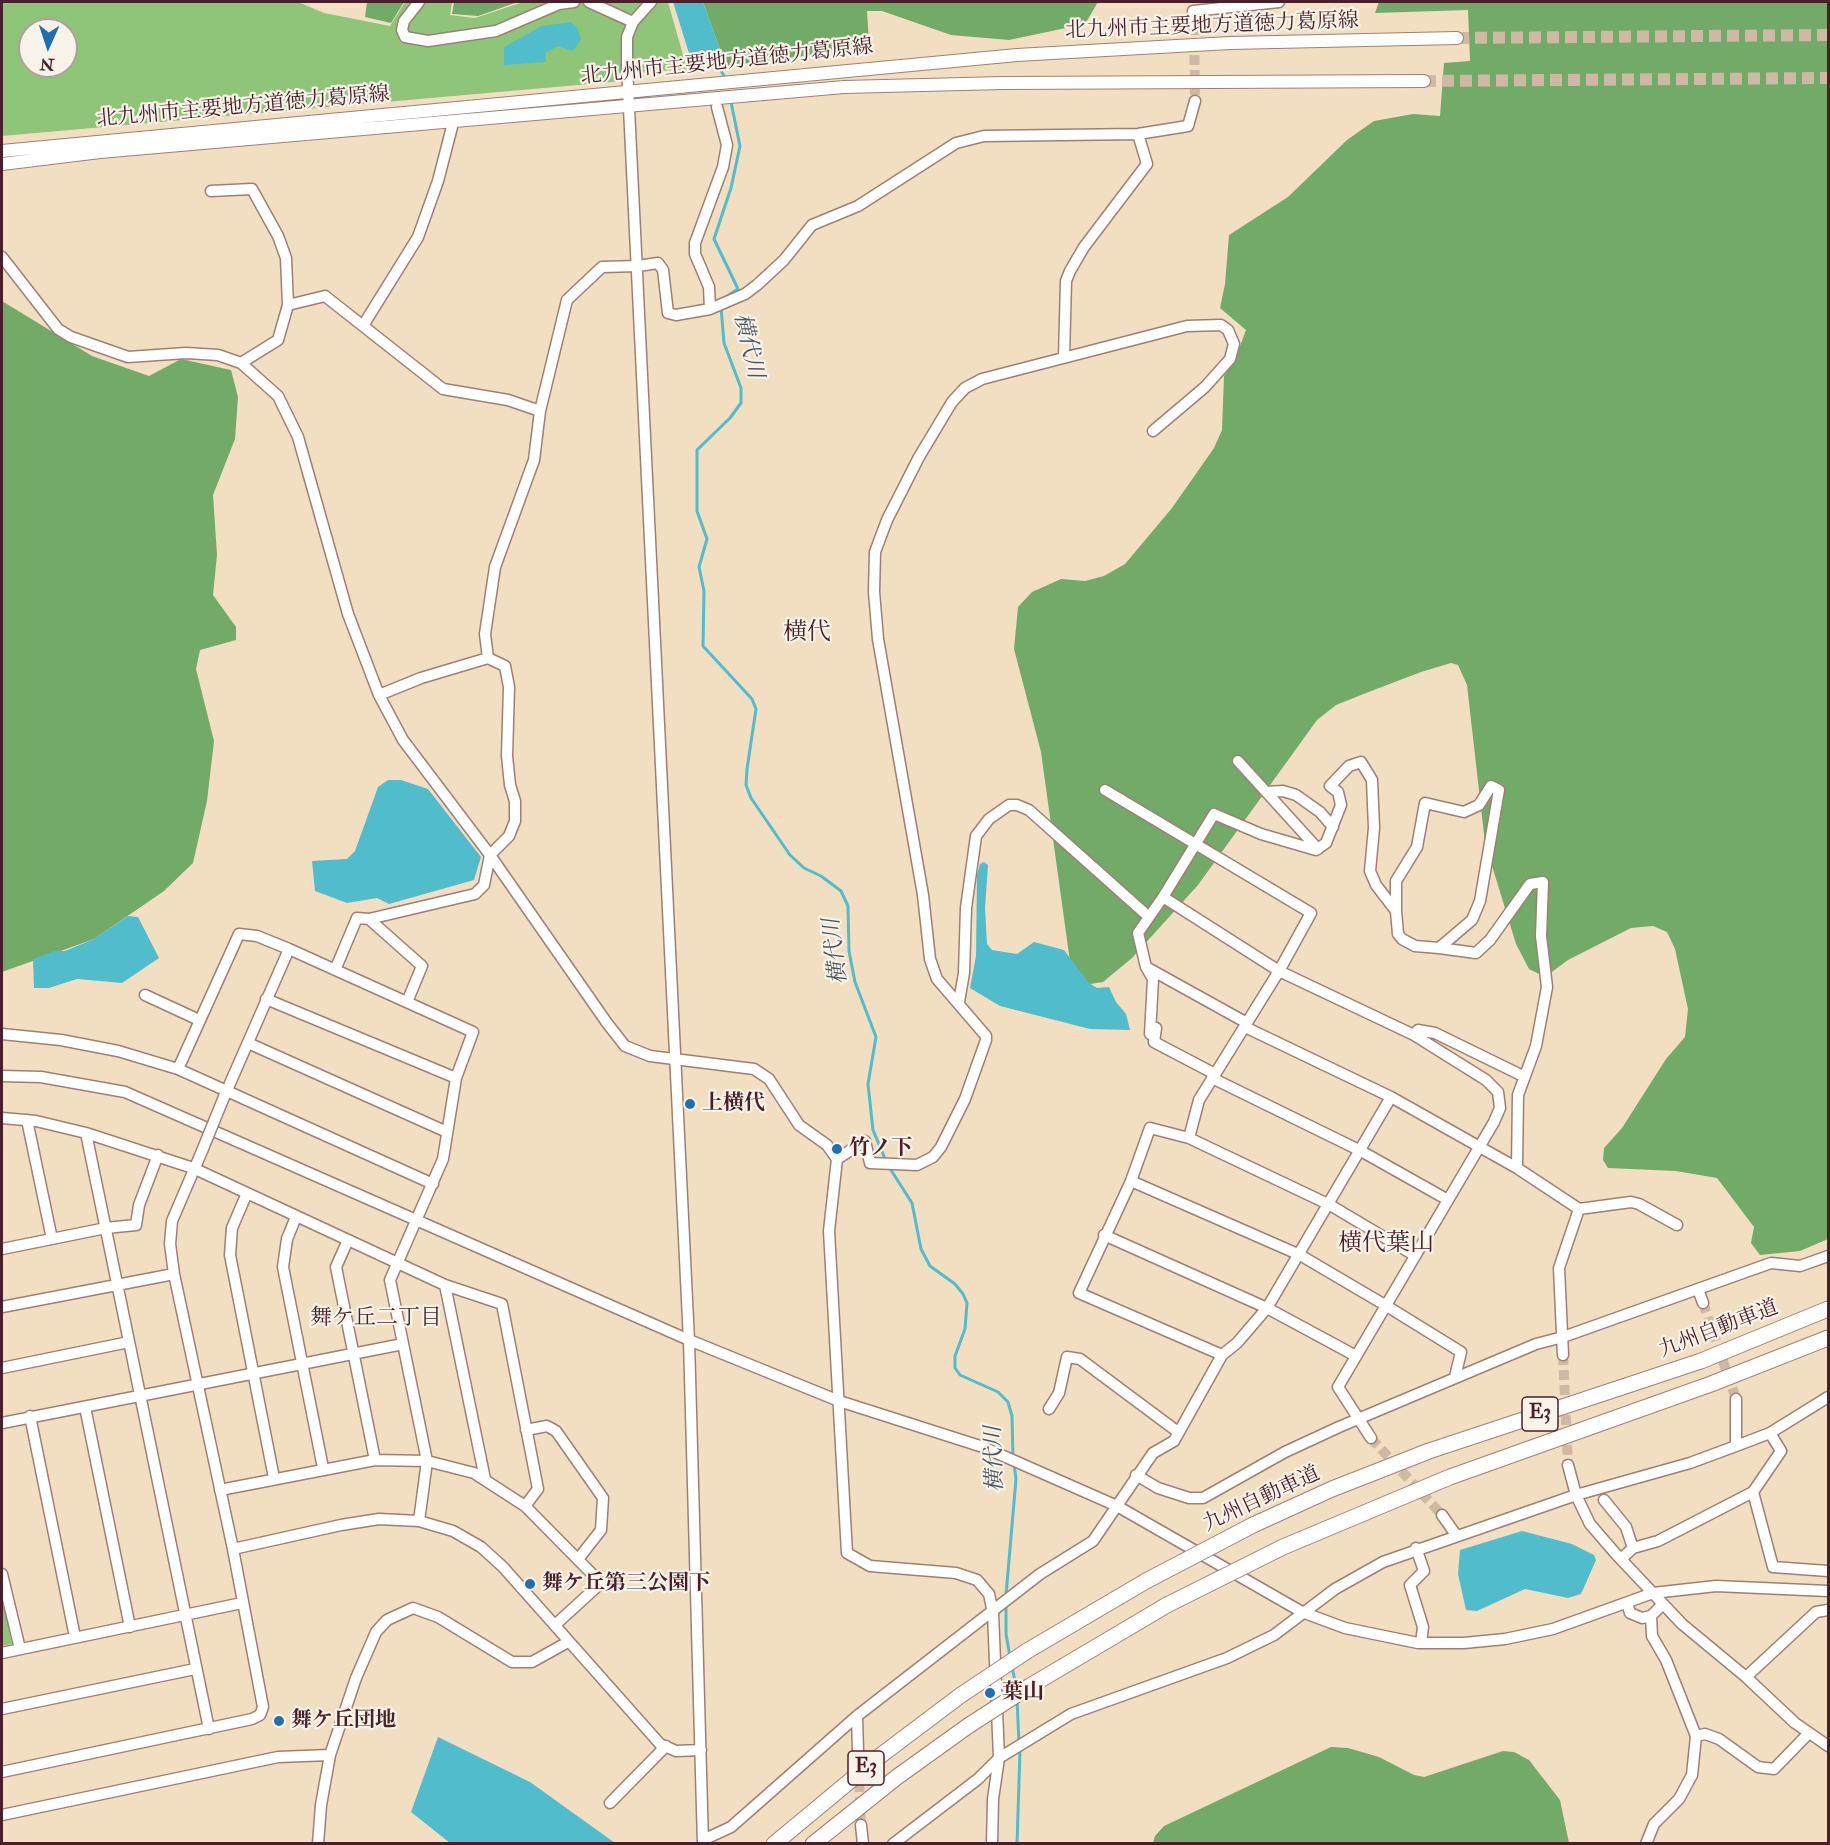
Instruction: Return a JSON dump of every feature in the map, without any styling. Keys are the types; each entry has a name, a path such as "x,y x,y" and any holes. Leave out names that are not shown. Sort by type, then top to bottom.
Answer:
{"highway":[{"name":"九州自動車道","path":"774,1844 872,1763 961,1695 1027,1651 1146,1581 1253,1525 1332,1489 1429,1451 1701,1361 1828,1309"},
{"name":"E3","path":"813,1844 897,1776 1030,1686 1167,1605 1282,1547 1450,1477 1711,1384 1828,1338"}],"main road":[{"name":"北九州市主要地方道徳力葛原線","path":"2,151 1017,55 1230,43 1457,38"},
{"name":"北九州市主要地方道徳力葛原線","path":"2,164 100,153 631,108 844,87 1003,83 1424,81"}],"street":[{"path":"419,2 404,21 402,30 405,37 428,41 496,31 559,4 574,2"},
{"path":"589,2 633,22"},
{"path":"651,2 633,22 627,37 689,1340 703,1842 730,1827 857,1716 993,1613 1040,1574 1093,1541 1153,1453 1174,1441 1222,1355 1237,1343 1267,1308 1330,1205 1391,1097"},
{"path":"1194,26 1193,11 1279,2"},
{"path":"488,658 485,634 495,567 534,460 540,411 567,300 602,267 658,263 663,270 668,313 676,315 710,309 745,294 757,285 784,260 812,225 858,206 956,143 984,136 1138,134 1188,126 1195,101"},
{"path":"710,309 709,287 695,254 695,243 723,167 727,145 717,107"},
{"path":"364,324 418,237 438,181 453,123"},
{"path":"1065,357 1066,281 1084,247 1147,164 1138,134"},
{"path":"211,190 252,189 278,236 286,258 288,305 278,340 241,363"},
{"path":"2,257 58,329 71,337 128,357 202,353 241,363 278,396 298,436 348,614 379,694 403,740 490,855 625,1046 650,1056 677,1057 754,1069 769,1079 799,1125 827,1145 837,1160 829,1230 847,1553 870,1566 956,1573 977,1580 989,1594 993,1613 999,1758 993,1799 992,1844"},
{"path":"288,305 325,296 364,324 443,389 508,400 540,411"},
{"path":"837,1160 865,1141 870,1163 916,1165 933,1157 941,1147 964,1099 986,1040 986,1036 932,970 923,895 878,639 874,592 875,552 887,520 919,457 952,402 965,388 982,379 1187,326 1221,325 1228,330 1234,344 1230,359 1205,387 1153,431"},
{"path":"335,970 357,918 369,919 475,894 484,885 490,855 509,836 515,821 516,812 507,756 509,687 505,666 488,658 421,678 379,694"},
{"path":"1238,761 1318,849"},
{"path":"1318,849 1326,843 1341,805 1338,792 1330,786 1349,766 1361,762 1372,780 1374,828 1370,871 1376,885 1396,911"},
{"path":"1439,948 1472,920 1480,901 1499,790 1491,786 1479,805 1464,812 1425,803 1417,847 1396,881 1396,911 1398,934 1415,946 1476,953 1490,940 1530,884 1543,882 1541,936 1547,987 1536,1046 1523,1076 1518,1095 1517,1168"},
{"path":"1105,790 1311,913 1279,970 1199,1100 1189,1138"},
{"path":"1267,792 1283,791 1296,795 1320,812 1333,827"},
{"path":"958,1002 964,973 966,908 976,836 989,819 1009,805 1017,805 1029,810 1149,917"},
{"path":"1318,849 1261,834 1214,814 1138,933 1146,967 1153,979 1154,1042 1214,1076 1361,1151 1448,1200"},
{"path":"1163,897 1279,970 1414,1035 1486,1080 1498,1092 1500,1108 1479,1148 1338,1387 1371,1438"},
{"path":"369,919 422,966 407,1002"},
{"path":"178,1070 239,934 257,936 289,949 473,1032 456,1078 443,1159 417,1223 390,1280 427,1461 418,1521"},
{"path":"2,1772 252,1719 260,1714 263,1707 233,1549 174,1274 170,1244 172,1221 193,1168 289,949"},
{"path":"1146,967 1246,1025 1391,1097 1517,1168 1579,1209 1631,1202 1677,1225"},
{"path":"145,995 199,1020"},
{"path":"266,999 456,1078"},
{"path":"1414,1035 1418,1030 1435,1033 1523,1076"},
{"path":"2,1034 61,1040 118,1051 178,1070 226,1094 433,1184"},
{"path":"248,1043 447,1132"},
{"path":"2,1076 41,1077 124,1092 228,1136 417,1223 689,1340 839,1401 983,1447 1117,1506 1302,1612 1345,1628 1421,1643 1464,1643 1505,1639 1553,1629 1653,1593 1716,1587 1828,1591"},
{"path":"2,1118 27,1120 86,1133 193,1168 445,1285 502,1304 538,1489 525,1506"},
{"path":"27,1120 52,1239"},
{"path":"1222,1355 1079,1293 1131,1181 1150,1128 1189,1138 1330,1205 1414,1255"},
{"path":"86,1133 209,1729"},
{"path":"2,1249 106,1228 136,1225 139,1205 158,1155"},
{"path":"1131,1181 1300,1255 1385,1305 1461,1352 1455,1377"},
{"path":"247,1193 232,1228 230,1255 274,1478"},
{"path":"1563,1355 1559,1268 1579,1209"},
{"path":"296,1217 287,1239 284,1267 323,1468"},
{"path":"1104,1235 1267,1308 1356,1356"},
{"path":"348,1240 336,1267 375,1460"},
{"path":"1136,1475 1158,1488 1189,1498 1203,1498 1285,1452 1357,1419 1536,1344 1563,1337 1771,1263 1800,1266 1828,1256"},
{"path":"2,1307 174,1274"},
{"path":"445,1285 485,1479"},
{"path":"1698,1289 1703,1303"},
{"path":"2,1368 129,1342"},
{"path":"2,1423 403,1344"},
{"path":"1049,1409 1059,1393 1067,1357 1080,1359 1178,1432"},
{"path":"893,1844 978,1779 999,1758 1071,1714 1227,1658 1274,1635 1335,1588 1383,1562 1416,1548 1576,1495 1690,1463 1736,1446 1770,1433 1828,1397"},
{"path":"1736,1446 1737,1399"},
{"path":"85,1407 130,1627"},
{"path":"30,1416 75,1637"},
{"path":"526,1430 547,1426 556,1431 603,1498 601,1530 579,1558"},
{"path":"1621,1559 1633,1548 1658,1541 1753,1492 1781,1451 1770,1433"},
{"path":"220,1490 323,1468 375,1460 427,1461 452,1466 485,1479 525,1506 579,1558 601,1583 555,1625"},
{"path":"1568,1465 1576,1495 1590,1524 1621,1559 1682,1623 1828,1746"},
{"path":"1753,1492 1773,1567 1828,1571"},
{"path":"1604,1500 1626,1527 1633,1548"},
{"path":"1442,1515 1456,1535"},
{"path":"233,1549 379,1519 418,1521 453,1531 481,1547 555,1625 660,1744 676,1751 701,1750"},
{"path":"1416,1548 1424,1571 1410,1585 1423,1627 1421,1643"},
{"path":"2,1574 20,1648"},
{"path":"1746,1677 1816,1611 1828,1610 1828,1596"},
{"path":"2,1653 242,1603"},
{"path":"1627,1603 1630,1613 1642,1618 1651,1616 1663,1604"},
{"path":"318,1844 321,1805 330,1755 356,1678 376,1632 387,1620 413,1608 438,1617 512,1662 532,1662 568,1642"},
{"path":"1646,1844 1654,1824 1679,1799 1692,1775 1696,1736 1666,1660 1652,1636 1651,1616"},
{"path":"2,1709 195,1669"},
{"path":"857,1716 858,1752"},
{"path":"1696,1736 1705,1734 1719,1739 1765,1769 1774,1769 1809,1732"},
{"path":"610,1803 666,1746"},
{"path":"2,1815 278,1757 330,1755"},
{"path":"861,1825 863,1844"}],"green space":[{"path":"2,2 298,2 324,13 390,26 405,2 452,2 450,15 475,18 523,2 668,2 687,69 624,74 623,81 2,136"},
{"path":"367,2 404,2 391,23 365,17"},
{"path":"454,2 518,2 478,16 452,14"},
{"path":"703,2 1098,2 1085,24 1009,40 951,35 882,11 867,11 869,44 842,51 726,66"},
{"path":"1379,2 1828,2 1828,1239 1800,1251 1760,1255 1751,1243 1754,1227 1717,1178 1676,1171 1608,1168 1603,1160 1604,1148 1622,1128 1666,1059 1685,1037 1688,1009 1675,949 1667,932 1653,926 1631,928 1568,960 1549,974 1539,974 1529,969 1516,944 1485,843 1467,685 1458,665 1451,663 1421,672 1366,693 1336,705 1317,720 1198,885 1132,958 1103,982 1090,984 1072,976 1041,752 1014,649 1018,607 1032,592 1061,579 1085,581 1104,576 1125,564 1172,508 1214,448 1222,430 1224,376 1236,357 1246,330 1220,308 1225,284 1229,235 1288,197 1347,140 1374,121 1413,114 1440,116 1444,63 1470,61 1468,10 1375,13"},
{"path":"2,301 92,356 149,376 181,359 231,370 238,397 235,439 213,495 217,555 213,595 236,627 236,640 200,650 196,669 214,741 207,801 193,863 164,891 94,939 2,972"},
{"path":"2,1596 12,1644 2,1646"},
{"path":"1331,1747 1348,1748 1379,1757 1414,1775 1424,1777 1503,1751 1514,1752 1529,1760 1560,1800 1569,1843 1153,1843 1155,1836 1164,1826"}],"water":[{"path":"673,2 703,2 726,66 693,66"},
{"path":"571,22 578,29 581,39 573,51 558,46 545,53 546,62 504,65 504,47 542,26"},
{"path":"388,780 401,780 428,789 481,857 474,880 389,904 377,898 347,903 315,891 312,861 347,859 355,851 378,787"},
{"path":"984,862 988,865 985,908 987,944 992,950 1017,954 1034,942 1064,950 1089,983 1097,988 1109,987 1116,1002 1126,1014 1130,1030 1090,1029 1000,1006 970,988 976,956 977,875 980,864"},
{"path":"128,916 138,917 159,958 122,983 77,979 49,988 34,988 33,959 55,951 65,951 94,939"},
{"path":"1522,1531 1572,1544 1594,1555 1596,1560 1581,1594 1568,1598 1525,1589 1477,1611 1466,1610 1458,1574 1460,1550"},
{"path":"438,1737 530,1782 615,1843 450,1843 411,1812"}],"waterway":[{"name":"横代川","path":"717,63 725,78"},
{"name":"横代川","path":"723,299 738,289 714,239 731,188 740,146 731,102"},
{"name":"横代川","path":"721,307 724,343 741,388 741,403 730,418 697,450 697,511 707,539 699,567 704,591 703,646 752,699 756,709 746,785 751,798 790,855 804,868 821,876 841,891 848,906 849,951 855,982 876,1037 868,1084 873,1130 886,1161"},
{"name":"横代川","path":"889,1167 912,1203 921,1249 930,1266 955,1284 967,1303 965,1329 955,1356 955,1368 960,1375 998,1392 1008,1402 1012,1416 1013,1458"},
{"name":"横代川","path":"1006,1595 1016,1479 1014,1464"},
{"name":"横代川","path":"1006,1604 1006,1634 1010,1657"},
{"name":"横代川","path":"1012,1667 1017,1690"},
{"name":"横代川","path":"1017,1699 1019,1744"},
{"name":"横代川","path":"1017,1844 1020,1750"}],"tunnel":[{"path":"1194,25 1195,101"},
{"path":"1457,38 1828,35"},
{"path":"1424,81 1828,78"},
{"path":"1703,1303 1736,1399"},
{"path":"1563,1355 1568,1465"},
{"path":"1371,1438 1442,1515"},
{"path":"858,1752 861,1825"}],"place":[{"name":"上横代","path":"690,1104"},
{"name":"竹ノ下","path":"837,1149"},
{"name":"舞ケ丘第三公園下","path":"530,1584"},
{"name":"葉山","path":"990,1693"},
{"name":"舞ケ丘団地","path":"279,1721"}],"district":[{"name":"横代","path":"807,634"},
{"name":"横代葉山","path":"1386,1245"},
{"name":"舞ケ丘二丁目","path":"376,1319"}]}
